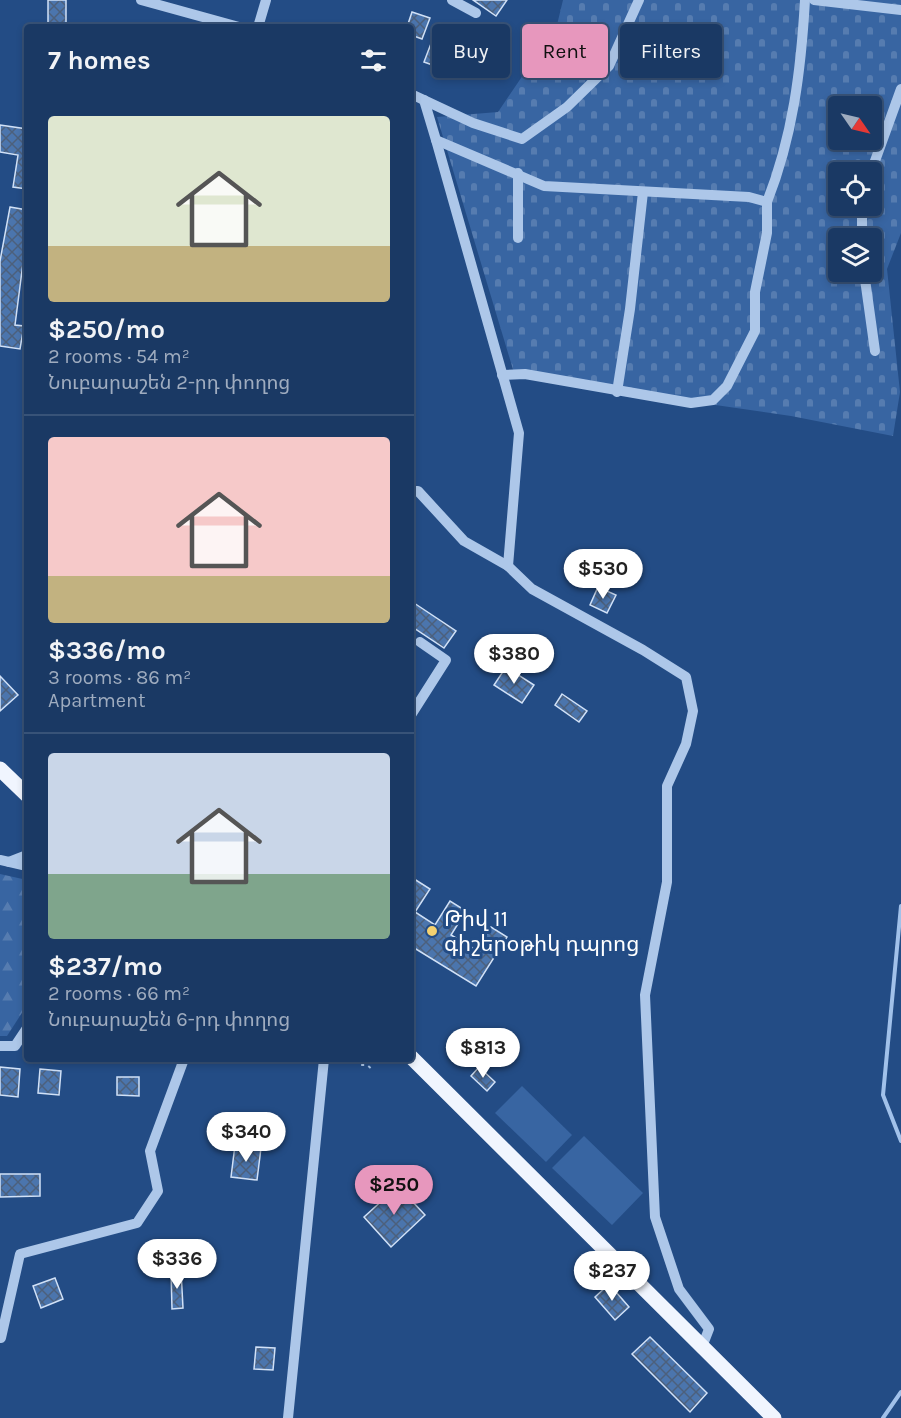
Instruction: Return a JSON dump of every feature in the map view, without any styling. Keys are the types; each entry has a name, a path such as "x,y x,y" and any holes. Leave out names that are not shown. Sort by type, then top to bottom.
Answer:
{"main road":[{"path":"0,769 24,792"},
{"path":"414,1061 774,1418"}],"street":[{"path":"141,0 228,24"},
{"path":"259,24 266,0"},
{"path":"452,0 476,13"},
{"path":"414,95 473,123 522,139 567,107 609,66 639,0"},
{"path":"502,375 525,374 617,392 691,403 713,400 727,387 755,331 755,292 767,233 767,202 779,171 801,76 805,0"},
{"path":"814,0 901,10"},
{"path":"874,162 901,89"},
{"path":"424,100 519,433 508,566"},
{"path":"436,140 544,186 749,197 767,202"},
{"path":"518,173 518,238"},
{"path":"617,392 630,309 643,192"},
{"path":"865,282 875,351"},
{"path":"414,491 418,491 464,541 508,566 532,589 686,677 693,711 686,744 667,786 667,882 645,994 655,1217 679,1289 709,1329 702,1347"},
{"path":"414,710 446,660 420,642"},
{"path":"4,861 24,856"},
{"path":"4,861 24,866"},
{"path":"0,1046 15,1046 24,1032"},
{"path":"1,1338 20,1254 137,1223 158,1191 150,1151 183,1062"},
{"path":"288,1418 324,1062"}],"path":[{"path":"359,1062 360,1065 367,1065"},
{"path":"366,1062 373,1070"}],"green space":[{"path":"563,0 901,0 901,233 887,269 900,392 893,436 791,416 515,376 437,117 498,112 522,77 608,78 608,24 557,24"},
{"path":"0,874 24,879 24,1010 7,1036 0,1036"},
{"path":"522,1086 572,1135 546,1162 495,1113"},
{"path":"584,1136 643,1193 612,1225 552,1168"}],"building":[{"path":"48,0 66,0 66,24 48,24"},
{"path":"473,0 507,0 496,16"},
{"path":"412,12 430,18 422,39 414,36 414,24 408,24"},
{"path":"432,41 432,65 424,62"},
{"path":"0,125 24,129 24,189 13,187 18,155 0,152"},
{"path":"10,207 24,209 24,255 15,325 24,326 20,349 0,346 0,261"},
{"path":"598,587 616,595 607,613 590,605"},
{"path":"414,603 456,631 444,648 414,628"},
{"path":"506,667 534,685 522,703 494,685"},
{"path":"0,676 18,695 0,711"},
{"path":"562,694 587,711 579,722 555,705"},
{"name":"Թիվ 11 գիշերօթիկ դպրոց","path":"414,879 430,889 415,912 435,925 450,901 466,911 451,935 476,950 491,927 507,937 476,986 414,948"},
{"path":"0,1067 20,1069 18,1097 0,1095"},
{"path":"479,1067 495,1082 487,1091 471,1076"},
{"path":"40,1069 61,1071 59,1095 38,1093"},
{"path":"117,1077 139,1077 139,1096 117,1095"},
{"path":"235,1145 261,1148 257,1180 231,1177"},
{"path":"0,1174 40,1174 40,1196 0,1197"},
{"path":"398,1186 425,1215 391,1247 364,1217"},
{"path":"181,1270 183,1308 172,1309 171,1271"},
{"path":"55,1278 63,1299 41,1308 33,1286"},
{"path":"609,1284 629,1307 615,1320 595,1297"},
{"path":"650,1337 707,1393 690,1412 632,1354"},
{"path":"256,1347 275,1348 273,1370 254,1369"}],"waterway":[{"path":"901,906 883,1095 901,1141"},
{"path":"883,1418 901,1392"}],"place":[{"name":"Թիվ 11 գիշերօթիկ դպրոց","path":"432,931"}]}
